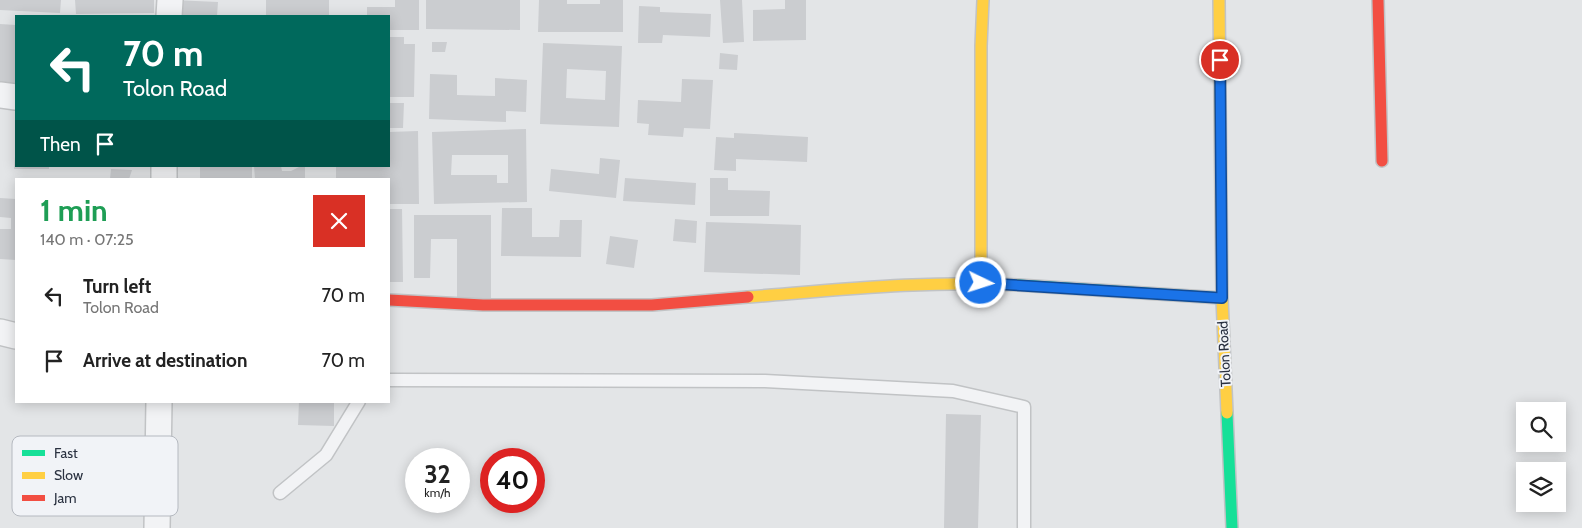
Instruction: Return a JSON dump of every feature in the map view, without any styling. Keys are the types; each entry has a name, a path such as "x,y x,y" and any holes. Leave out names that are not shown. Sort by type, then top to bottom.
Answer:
{"street":[{"path":"169,15 170,0"},
{"path":"981,283 981,46 983,0"},
{"name":"Tolon Road","path":"1219,0 1222,298 1232,528"},
{"path":"1378,0 1382,161"},
{"path":"0,95 15,97"},
{"path":"390,300 483,305 652,305 868,288 981,283 1222,298"},
{"path":"0,332 15,336"},
{"path":"158,436 159,403"}],"lane":[{"path":"390,380 765,381 953,391 1024,407 1024,528"},
{"path":"280,493 326,455 358,403"}],"building":[{"path":"0,0 61,0 60,13 0,10"},
{"path":"75,0 154,0 154,13 76,14"},
{"path":"173,0 218,2 217,15 173,15"},
{"path":"266,0 329,0 329,15 266,15"},
{"path":"395,0 419,0 419,30 390,30 390,15 367,15 367,7 395,7"},
{"path":"426,0 520,0 520,30 426,29"},
{"path":"539,0 567,0 567,4 600,4 600,0 623,0 623,32 538,32"},
{"path":"720,0 742,0 744,42 723,43"},
{"path":"785,0 806,0 806,40 753,41 753,10 785,9"},
{"path":"639,6 660,7 660,12 711,14 710,37 663,35 662,43 638,43"},
{"path":"0,24 15,25 15,91 0,90"},
{"path":"390,37 404,37 404,44 415,44 414,97 390,97"},
{"path":"432,42 447,42 445,52 432,52"},
{"path":"543,43 622,46 619,127 540,124","holes":["567,69 606,71 605,100 566,98"]},
{"path":"720,53 738,55 737,70 719,69"},
{"path":"430,74 457,75 457,95 495,96 495,78 527,80 526,112 506,111 506,122 429,119"},
{"path":"682,79 713,80 710,129 684,128 683,137 648,135 649,124 637,123 638,100 681,102"},
{"path":"390,103 404,103 403,128 390,128"},
{"path":"526,129 527,202 434,204 432,132","holes":["452,155 508,155 508,183 497,183 497,175 451,175"]},
{"path":"418,131 419,204 390,204 390,178 336,178 336,167 390,167 390,132"},
{"path":"734,133 808,137 807,162 736,159 736,171 714,170 716,137 734,138"},
{"path":"15,157 15,167 49,167 49,169 14,169"},
{"path":"600,158 620,160 616,198 549,191 551,169 599,174"},
{"path":"200,167 252,167 252,178 200,178"},
{"path":"254,167 281,167 282,171 291,171 299,167 305,167 305,178 255,178"},
{"path":"111,169 132,170 129,178 110,178"},
{"path":"625,178 696,183 695,205 623,201"},
{"path":"710,178 728,178 728,190 770,191 769,216 710,216"},
{"path":"0,198 15,199 15,260 0,259 0,229 11,229 11,218 0,217"},
{"path":"502,208 532,208 532,237 559,237 560,220 582,220 581,257 501,256"},
{"path":"390,209 402,209 403,282 390,282"},
{"path":"414,215 491,215 491,299 457,299 457,239 431,239 430,278 414,278"},
{"path":"675,219 697,221 696,243 673,241"},
{"path":"706,222 801,225 800,275 704,272"},
{"path":"610,236 638,240 634,268 606,264"},
{"path":"299,403 334,403 334,426 298,425"},
{"path":"946,414 981,415 978,528 944,528"}],"traffic: fast":[{"path":"1018,285 1222,298"},
{"path":"1227,413 1232,528"}],"traffic: slow":[{"path":"981,283 981,46 983,0"},
{"path":"1219,0 1222,298 1227,413"},
{"path":"748,297 916,285 1018,285"}],"traffic: jam":[{"path":"1378,0 1382,161"},
{"path":"390,300 483,305 652,305 748,297"}],"route":[{"path":"981,283 1222,298 1220,60"}]}
